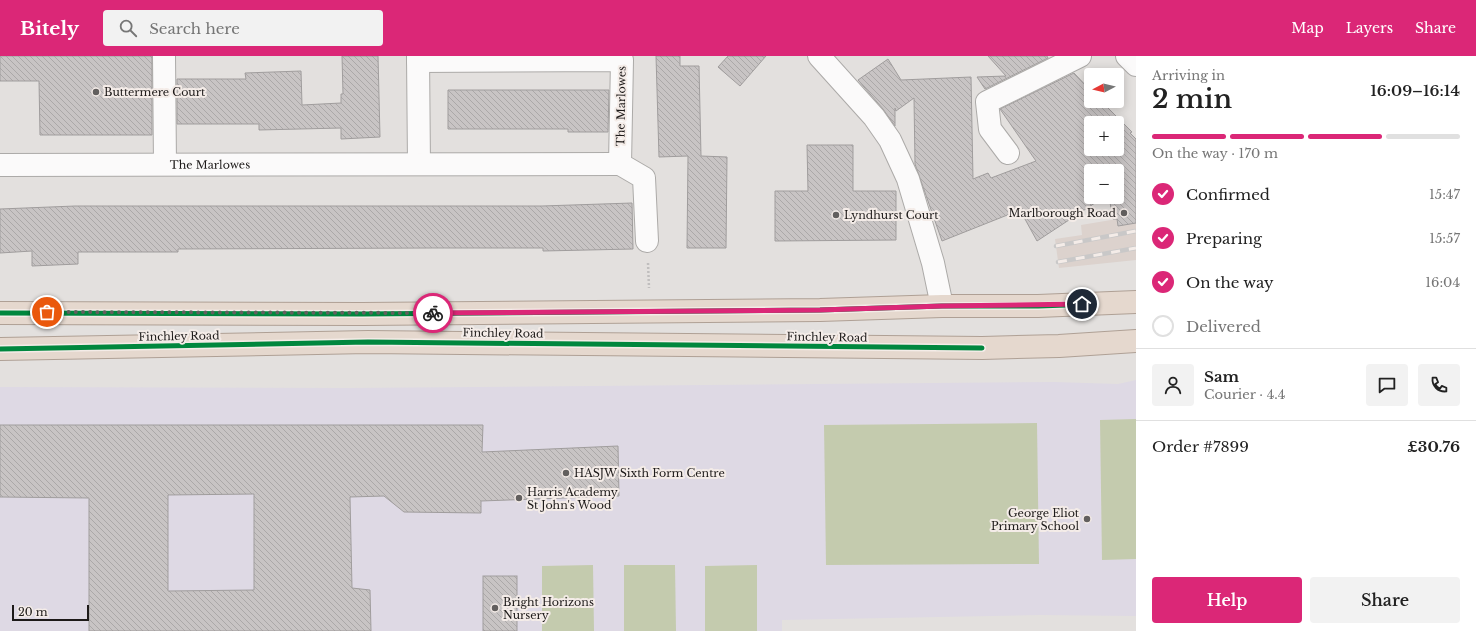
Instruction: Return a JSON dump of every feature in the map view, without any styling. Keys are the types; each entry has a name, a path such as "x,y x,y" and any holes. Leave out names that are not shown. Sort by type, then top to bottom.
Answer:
{"highway":[{"name":"Finchley Road","path":"0,313 370,314 650,312 820,310 942,306 1038,306 1136,302"},
{"name":"Finchley Road","path":"0,348 368,342 982,348 1059,346 1136,341"}],"street":[{"path":"164,56 165,164"},
{"path":"819,56 874,117 890,140 908,179 933,263 942,306"},
{"path":"1008,153 990,129 987,102 1080,56"},
{"path":"1127,56 1136,65"},
{"name":"The Marlowes","path":"0,165 620,164 622,60 418,58 419,164"},
{"path":"620,164 644,178 647,241"}],"path":[{"path":"647,241 650,312"}],"shaded area":[{"path":"1117,219 1136,223 1136,260 1059,268 1055,239 1082,235 1081,225"},
{"name":"Harris Academy St John's Wood","path":"1136,380 1136,616 1040,615 782,620 782,631 0,631 0,387 349,388 1054,382 1118,384"}],"green space":[{"path":"1136,419 1136,559 1102,560 1100,420"},
{"path":"1037,423 1039,564 826,565 824,425"},
{"path":"593,565 594,631 542,631 542,566"},
{"path":"624,565 675,565 676,631 624,631"},
{"path":"757,565 757,631 705,631 705,566"}],"building":[{"name":"Buttermere Court","path":"0,56 152,56 152,135 40,135 39,81 0,81"},
{"path":"342,56 378,56 380,137 341,139 341,128 259,130 259,124 177,124 177,79 246,79 245,73 301,71 302,105 341,103 341,94 343,94"},
{"path":"656,56 680,56 680,66 699,66 701,156 727,157 726,248 687,248 688,156 659,157"},
{"path":"728,56 766,56 740,86 718,67"},
{"path":"988,56 1047,56 1048,58 985,89 977,77 1006,76"},
{"path":"888,59 901,80 971,77 973,179 988,173 991,178 1036,161 1000,109 1074,73 1084,84 1084,108 1108,108 1116,116 1084,116 1084,156 1124,156 1124,124 1132,132 1130,133 1136,139 1136,223 1118,226 1117,219 1113,219 1110,204 1124,204 1124,164 1084,164 1084,204 1093,204 1037,241 1020,210 942,241 915,164 914,98 896,111 895,108 895,126 883,109 858,80"},
{"path":"448,90 609,90 608,132 568,132 568,129 448,129"},
{"name":"Lyndhurst Court","path":"807,145 853,145 853,191 896,191 896,240 775,241 775,191 808,191"},
{"path":"632,203 633,249 543,251 543,248 178,249 178,252 78,252 78,264 32,266 32,251 0,253 0,209 75,206 542,206"},
{"path":"0,425 483,425 482,452 618,446 619,496 481,501 481,513 404,512 384,496 350,497 352,588 370,590 371,631 89,631 89,498 0,497","holes":["254,494 254,590 168,591 168,495"]},
{"name":"Bright Horizons Nursery","path":"483,576 517,576 517,631 483,631"}],"railway":[{"path":"1056,246 1136,231"},
{"path":"1058,262 1136,248"}],"cycle path":[{"path":"0,313 362,314 820,310 942,306 1038,306 1096,304"},
{"path":"0,349 368,342 982,348"}],"way so far":[{"path":"47,312 346,314 433,313"}],"place":[{"name":"Buttermere Court","path":"96,92"},
{"name":"Marlborough Road","path":"1124,213"},
{"name":"Lyndhurst Court","path":"836,215"},
{"name":"HASJW Sixth Form Centre","path":"566,473"},
{"name":"Harris Academy St John's Wood","path":"519,498"},
{"name":"George Eliot Primary School","path":"1087,519"},
{"name":"Bright Horizons Nursery","path":"495,608"}],"route":[{"path":"433,313 820,310 942,306 1038,306 1082,304"}]}
